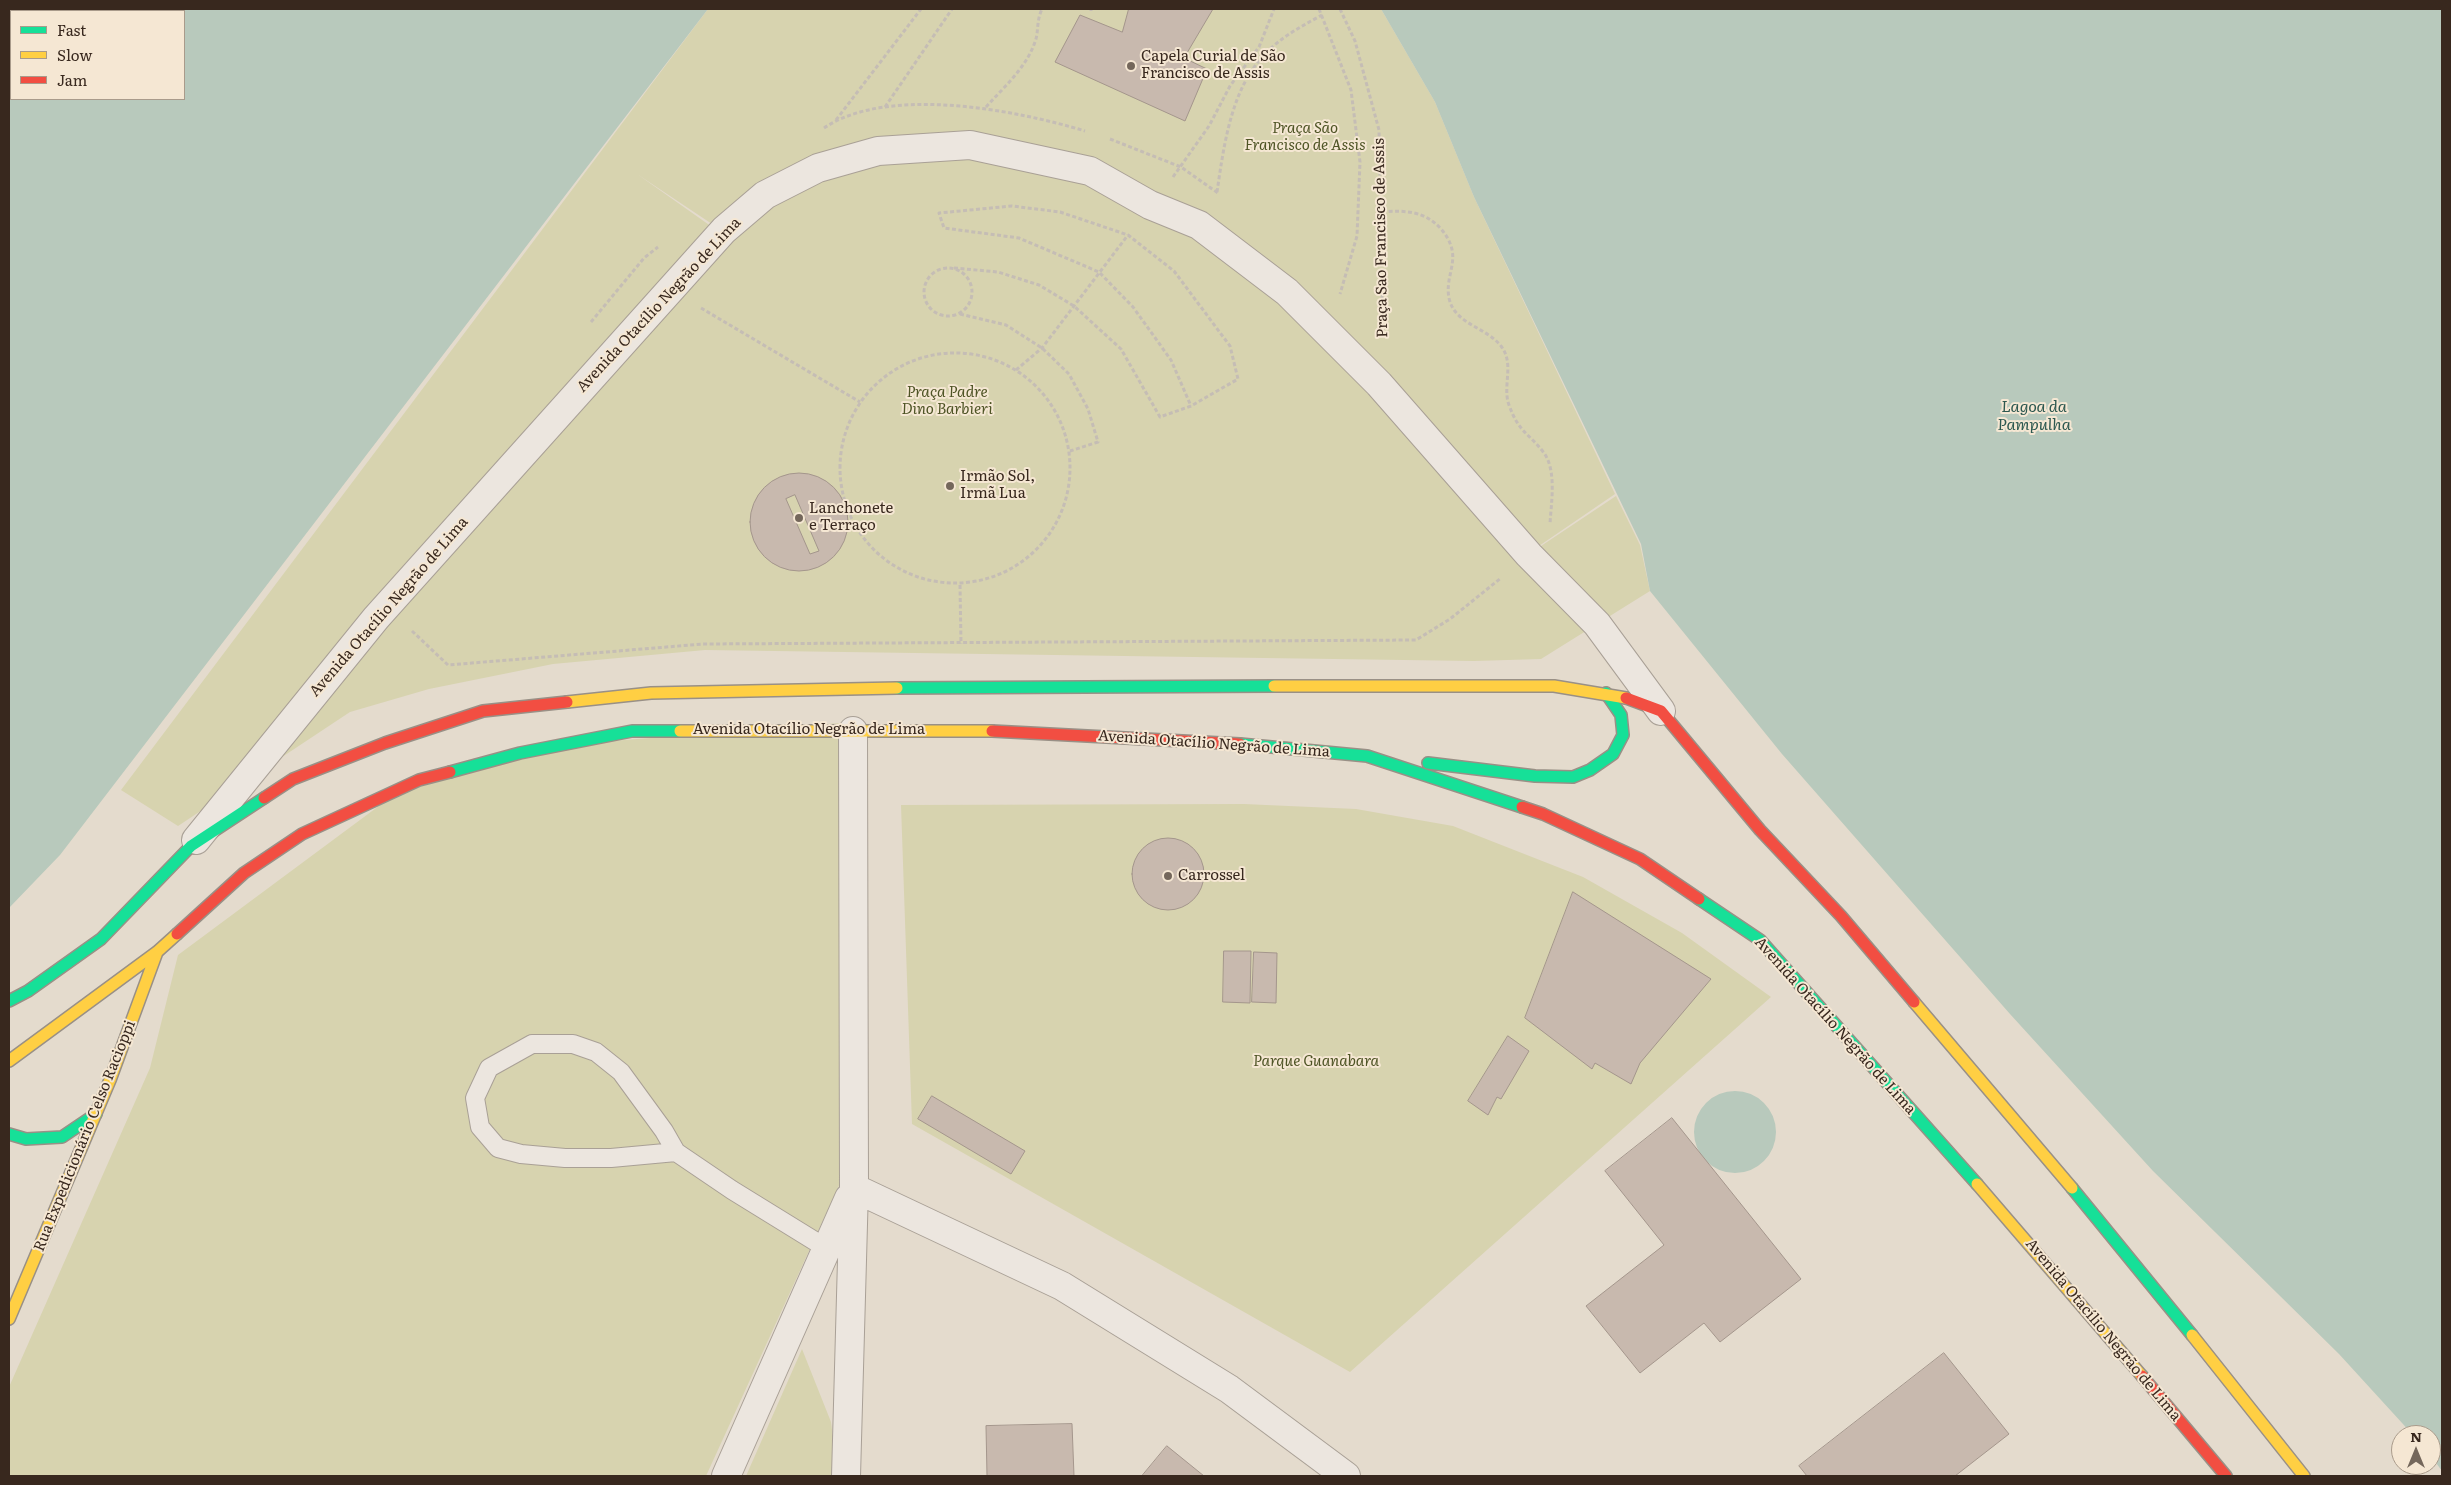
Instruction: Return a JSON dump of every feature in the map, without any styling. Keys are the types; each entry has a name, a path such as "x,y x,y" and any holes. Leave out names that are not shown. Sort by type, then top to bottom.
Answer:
{"street":[{"name":"Avenida Otacílio Negrão de Lima","path":"9,1001 28,991 101,939 191,846 386,606 724,230 765,195 818,168 878,150 970,144 1090,171 1150,205 1199,225 1287,292 1379,384 1529,555 1597,624 1661,711 1760,830 1841,916 2136,1264 2304,1476"},
{"name":"Avenida Otacílio Negrão de Lima","path":"191,846 293,779 385,744 483,711 651,693 943,688 1554,686 1606,693 1633,699 1661,711"},
{"path":"1367,756 1534,776 1573,777 1590,770 1613,754 1623,735 1621,715 1606,693"},
{"name":"Avenida Otacílio Negrão de Lima","path":"9,1061 157,952 244,873 302,834 420,780 504,756 632,731 962,729 1229,743 1367,756 1543,814 1588,834 1640,859 1760,940 2024,1236 2226,1476"},
{"path":"846,1476 854,1188 853,731"},
{"name":"Rua Expedicionário Celso Racioppi","path":"9,1320 96,1114 128,1034 157,952"},
{"path":"9,1134 26,1140 62,1138 96,1114"},
{"path":"726,1476 854,1188"},
{"path":"854,1188 1062,1286 1229,1389 1346,1476"}],"lane":[{"path":"676,1152 611,1158 565,1158 521,1154 498,1148 480,1127 475,1098 489,1068 532,1044 574,1044 596,1052 621,1072 664,1131 676,1152 732,1190 826,1248"}],"path":[{"path":"836,120 920,9"},
{"path":"885,108 952,9"},
{"path":"986,108 1026,61 1036,41 1036,21 1042,9"},
{"path":"1016,370 1042,348 1181,167 1209,126 1230,86 1259,47 1274,9"},
{"path":"1319,9 1351,90 1360,162 1357,236 1339,298"},
{"name":"Praça Sao Francisco de Assis","path":"1340,9 1355,41 1379,130 1383,345 1379,384"},
{"path":"1217,192 1226,132 1235,106 1248,79 1266,53 1288,34 1322,15"},
{"path":"1070,451 1098,442 1088,409 1069,374 1042,348 1006,325 960,314 944,317 930,310 923,296 923,288 931,274 937,270 954,268 998,272 1039,284 1074,306 1121,349 1160,416 1191,406 1238,379 1230,346 1174,271 1128,235 1060,212 1012,206 939,213 944,228 1018,238 1099,272 1133,307 1171,360 1191,406"},
{"path":"1382,212 1403,210 1424,215 1442,230 1454,254 1449,298 1458,316 1501,346 1509,369 1508,402 1518,427 1545,455 1553,483 1549,528"},
{"path":"954,268 962,272 972,285 971,301 960,314"},
{"path":"670,290 860,402"},
{"path":"953,353 975,354 996,360 1016,370 1041,391 1060,418 1070,451 1070,483 1062,514 1045,542 1014,568 992,579 960,585 923,580 890,565 862,540 847,507 838,472 844,435 860,402 874,386 891,372 911,362 932,356 953,353"},
{"path":"386,606 448,665 704,644 1416,640 1450,619 1529,555"},
{"path":"960,585 962,644"}],"green space":[{"name":"Praça Padre Dino Barbieri","path":"708,9 1381,9 1435,102 1474,197 1615,494 1536,548 1382,382 1291,289 1202,222 1154,200 1092,166 970,142 878,149 816,165 721,230 637,174 722,234 819,173 878,155 968,149 1086,175 1147,209 1197,228 1282,295 1535,550 1616,496 1640,545 1650,591 1541,659 1474,661 705,650 553,664 429,689 350,712 178,826 121,790"},
{"path":"840,723 841,1181 706,1476 9,1476 9,1387 150,1068 178,955 395,794 561,745"},
{"name":"Parque Guanabara","path":"1244,804 1356,809 1453,826 1583,877 1682,933 1771,997 1350,1372 912,1124 901,805"},
{"path":"802,1349 831,1422 838,1476 746,1476"}],"water":[{"path":"9,9 708,9 60,855 9,908"},
{"name":"Lagoa da Pampulha","path":"1381,9 2442,9 2442,1471 2441,1425 2404,1425 2339,1354 2153,1171 2010,1014 1782,754 1650,591 1641,544 1474,197 1435,102"},
{"path":"1735,1091 1751,1094 1764,1103 1773,1116 1776,1132 1773,1148 1764,1161 1751,1170 1735,1173 1719,1170 1706,1161 1697,1148 1694,1132 1697,1116 1706,1103 1719,1094"}],"building":[{"name":"Capela Curial de São Francisco de Assis","path":"1129,9 1213,9 1184,58 1207,69 1185,121 1055,62 1080,15 1122,32"},
{"name":"Lanchonete e Terraço","path":"799,473 818,477 833,488 844,503 848,522 844,541 833,556 818,567 799,571 780,567 765,556 754,541 750,522 754,503 765,488 780,477"},
{"path":"795,495 819,551 810,554 786,499"},
{"name":"Carrossel","path":"1175,838 1194,848 1202,860 1204,874 1202,888 1194,900 1182,908 1161,910 1142,900 1134,888 1132,867 1142,848 1154,840"},
{"path":"1573,892 1711,979 1640,1063 1631,1084 1595,1063 1592,1069 1525,1018"},
{"path":"1224,951 1251,951 1250,1003 1223,1002"},
{"path":"1254,952 1277,953 1276,1003 1252,1002"},
{"path":"1508,1036 1529,1051 1501,1099 1497,1097 1488,1115 1468,1101"},
{"path":"932,1096 1025,1151 1011,1174 918,1119"},
{"path":"1672,1118 1801,1279 1720,1342 1704,1323 1640,1373 1586,1306 1664,1245 1605,1171"},
{"path":"1944,1353 2009,1434 1955,1476 1807,1476 1799,1466"},
{"path":"1072,1424 1074,1476 987,1476 986,1426"},
{"path":"1167,1446 1204,1476 1142,1476"}],"traffic: fast":[{"path":"897,688 1274,686"},
{"path":"1428,763 1535,776 1573,777 1590,770 1613,754 1623,735 1621,715 1606,693"},
{"path":"450,772 520,753 632,731 680,731"},
{"path":"1240,744 1367,756 1522,807"},
{"path":"9,1001 28,991 101,939 191,846 264,798"},
{"path":"1699,899 1760,940 1977,1184"},
{"path":"9,1134 26,1139 62,1137 96,1114"},
{"path":"2072,1188 2192,1335"}],"traffic: slow":[{"path":"1274,686 1554,686 1626,698"},
{"path":"567,702 651,693 897,688"},
{"path":"680,731 992,731"},
{"path":"9,1061 157,952 177,934"},
{"path":"9,1319 110,1080 157,952"},
{"path":"1914,1002 2072,1188"},
{"path":"1977,1184 2142,1376"},
{"path":"2192,1335 2304,1476"}],"traffic: jam":[{"path":"1626,698 1661,711 1760,830 1841,916 1914,1002"},
{"path":"264,798 293,779 385,743 483,711 567,702"},
{"path":"992,731 1240,744"},
{"path":"177,934 244,873 302,834 419,780 450,772"},
{"path":"1522,807 1543,814 1640,859 1699,899"},
{"path":"2142,1376 2226,1476"}],"place":[{"name":"Capela Curial de São Francisco de Assis","path":"1131,66"},
{"name":"Irmão Sol, Irmã Lua","path":"950,486"},
{"name":"Lanchonete e Terraço","path":"799,518"},
{"name":"Carrossel","path":"1168,876"}],"park label":[{"name":"Praça São Francisco de Assis","path":"1305,138"}]}
